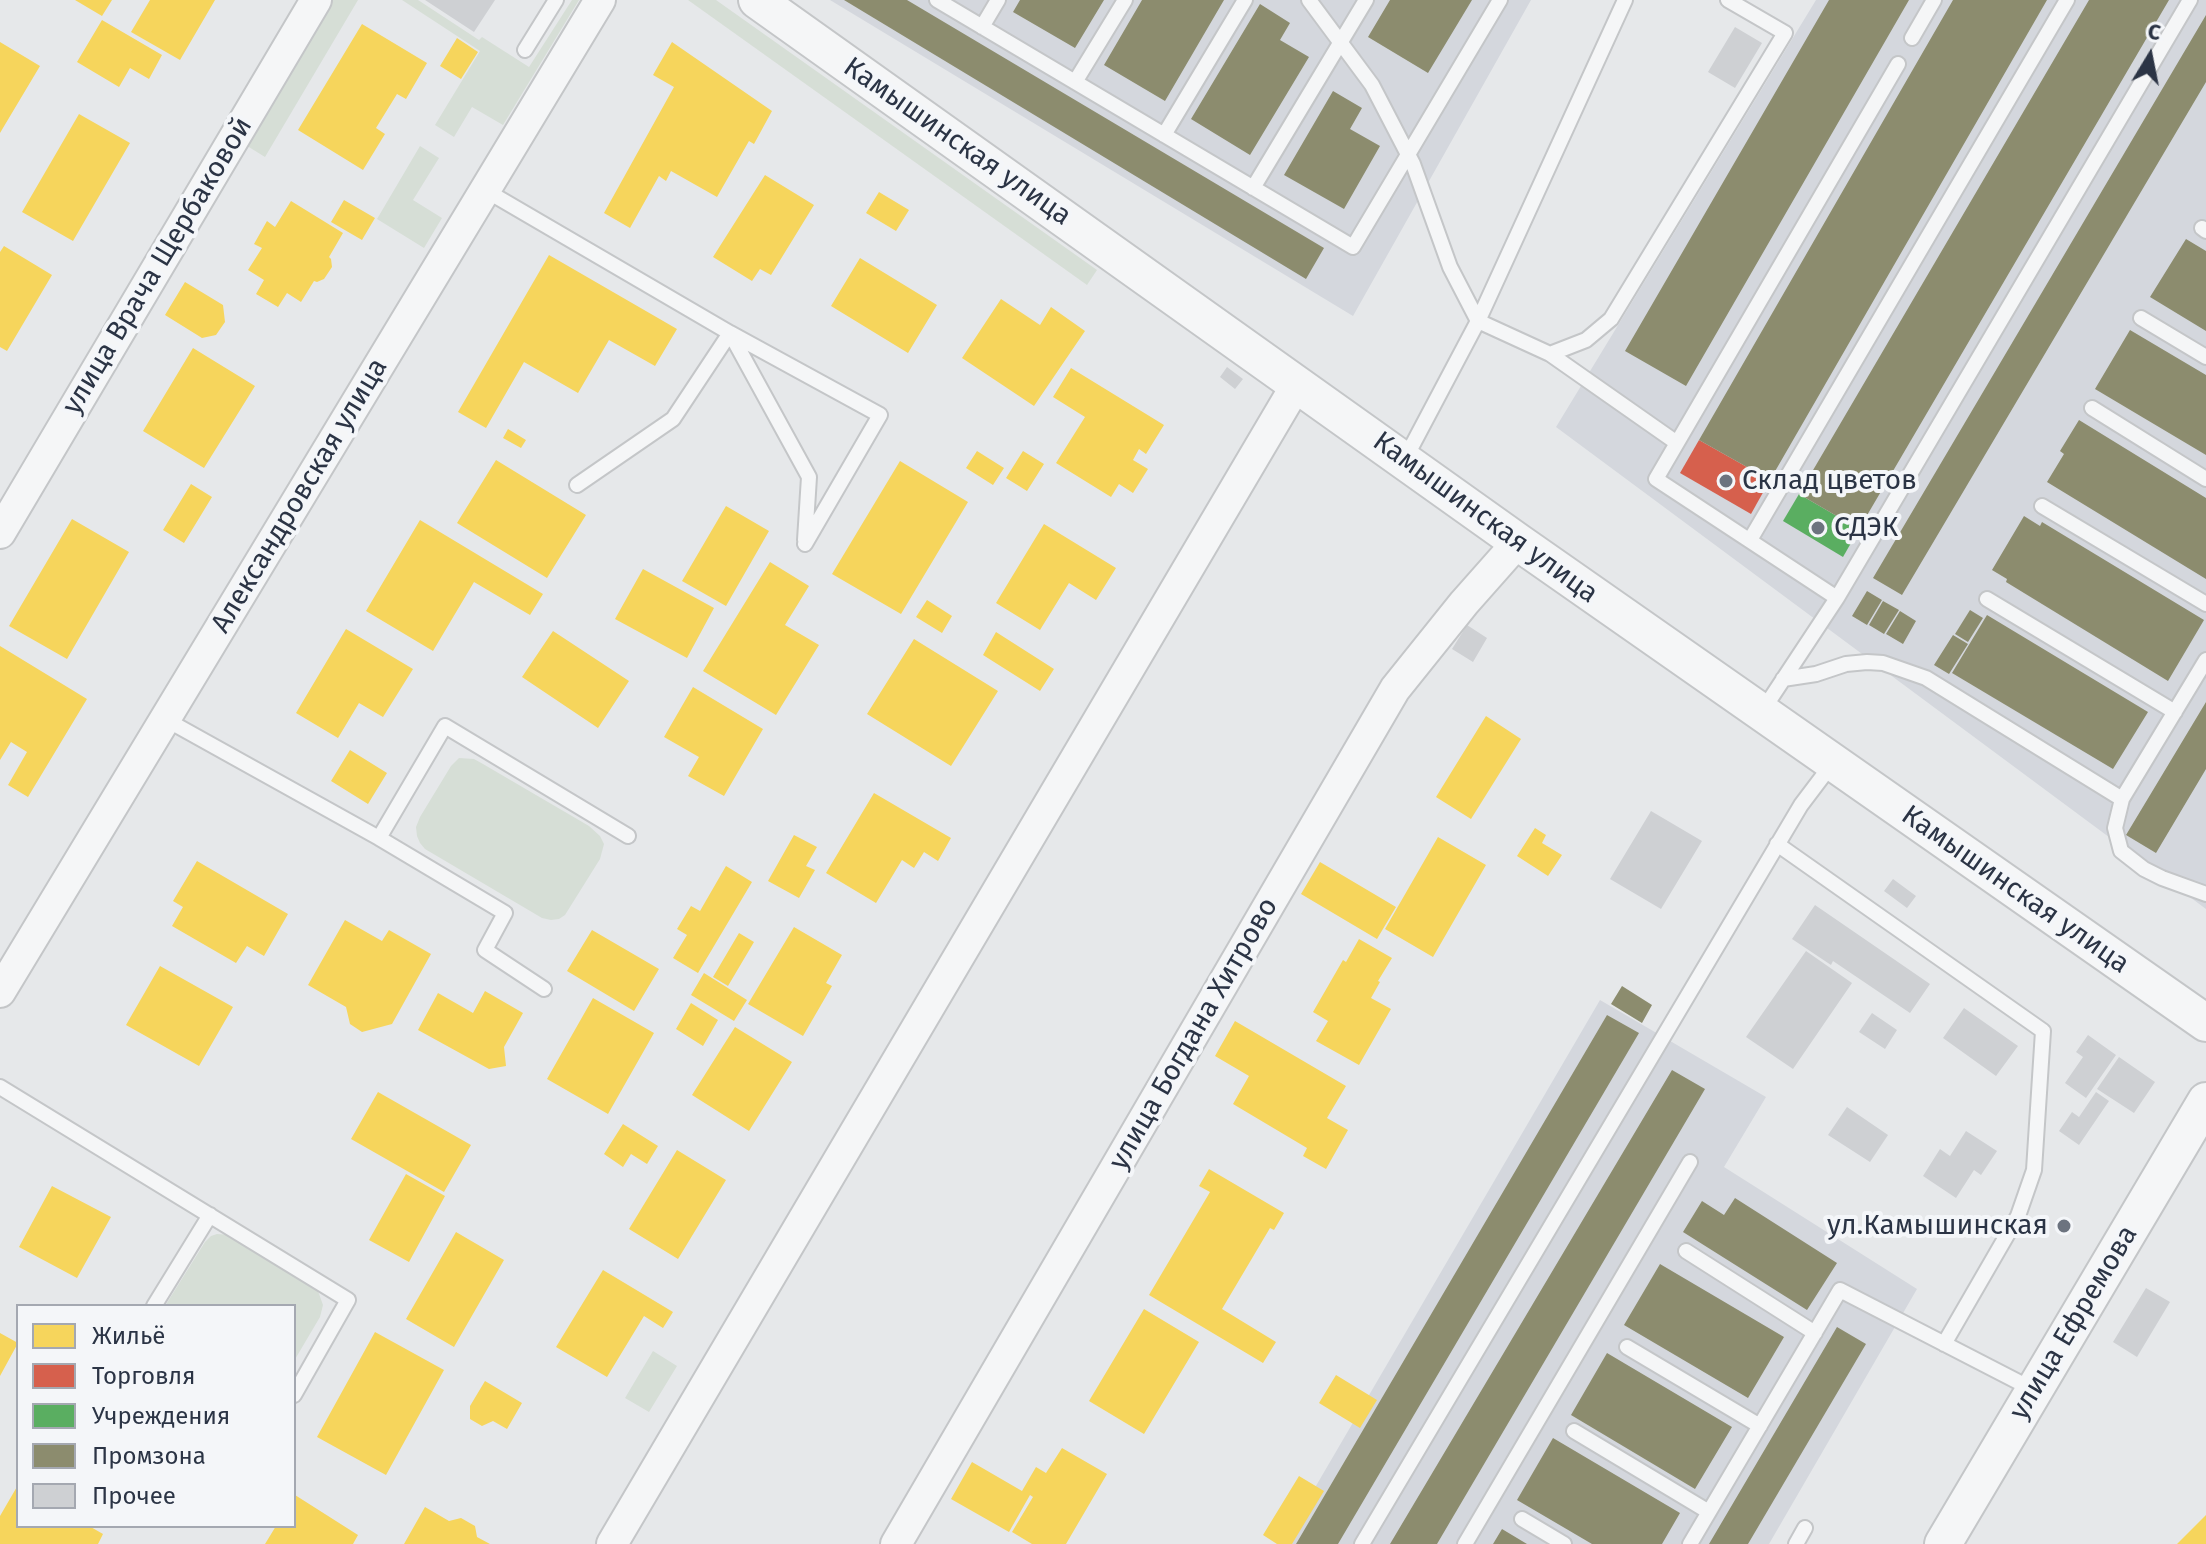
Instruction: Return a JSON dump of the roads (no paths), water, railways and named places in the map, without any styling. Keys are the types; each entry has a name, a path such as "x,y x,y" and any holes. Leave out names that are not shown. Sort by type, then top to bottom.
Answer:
{"street":[{"name":"улица Врача Щербаковой","path":"0,533 316,0"},
{"name":"Александровская улица","path":"0,992 600,0"},
{"name":"Камышинская улица","path":"763,2 1518,542 2206,1023"},
{"path":"612,1544 1297,384"},
{"name":"улица Богдана Хитрово","path":"896,1544 1395,689 1518,542"},
{"name":"улица Ефремова","path":"1943,1544 2206,1101"}],"lane":[{"path":"525,50 556,0"},
{"path":"937,0 1353,247 1500,0"},
{"path":"982,27 998,0"},
{"path":"1075,82 1125,0"},
{"path":"1164,135 1245,0"},
{"path":"1309,0 1372,85 1413,164 1450,267 1478,321 1550,354 1677,443"},
{"path":"1253,188 1366,0"},
{"path":"1404,460 1478,321 1625,0"},
{"path":"1550,354 1586,340 1611,319 1785,33 1728,0"},
{"path":"1912,38 1934,0"},
{"path":"1750,540 2067,0"},
{"path":"1761,713 1837,598 2190,0"},
{"path":"1837,598 1656,479 1898,64"},
{"path":"485,190 730,333 880,415 805,544 809,477 730,333"},
{"path":"2141,318 2206,357"},
{"path":"577,485 673,419 730,333"},
{"path":"2092,408 2206,479"},
{"path":"2042,506 2206,604"},
{"path":"1987,599 2175,712"},
{"path":"2206,660 2122,799 2115,828 2121,851 2144,869 2206,894"},
{"path":"1783,679 1867,662 1883,663 1926,678 2122,799"},
{"path":"165,719 379,838 505,913 485,950 544,989"},
{"path":"379,838 445,726 628,836"},
{"path":"1362,1544 1777,844 1801,805 1833,764"},
{"path":"1777,844 2043,1031 2034,1170 2018,1216 1944,1344"},
{"path":"0,1087 348,1300 296,1391"},
{"path":"1465,1544 1690,1162"},
{"path":"155,1304 210,1215"},
{"path":"1686,1251 1815,1333"},
{"path":"1690,1544 1840,1290 2034,1391"},
{"path":"1627,1347 1760,1426"},
{"path":"1574,1431 1709,1512"},
{"path":"1522,1519 1564,1544"},
{"path":"1796,1544 1805,1528"}],"place":[{"name":"Склад цветов","path":"1726,481"},
{"name":"СДЭК","path":"1818,528"},
{"name":"ул.Камышинская","path":"2064,1226"}]}
